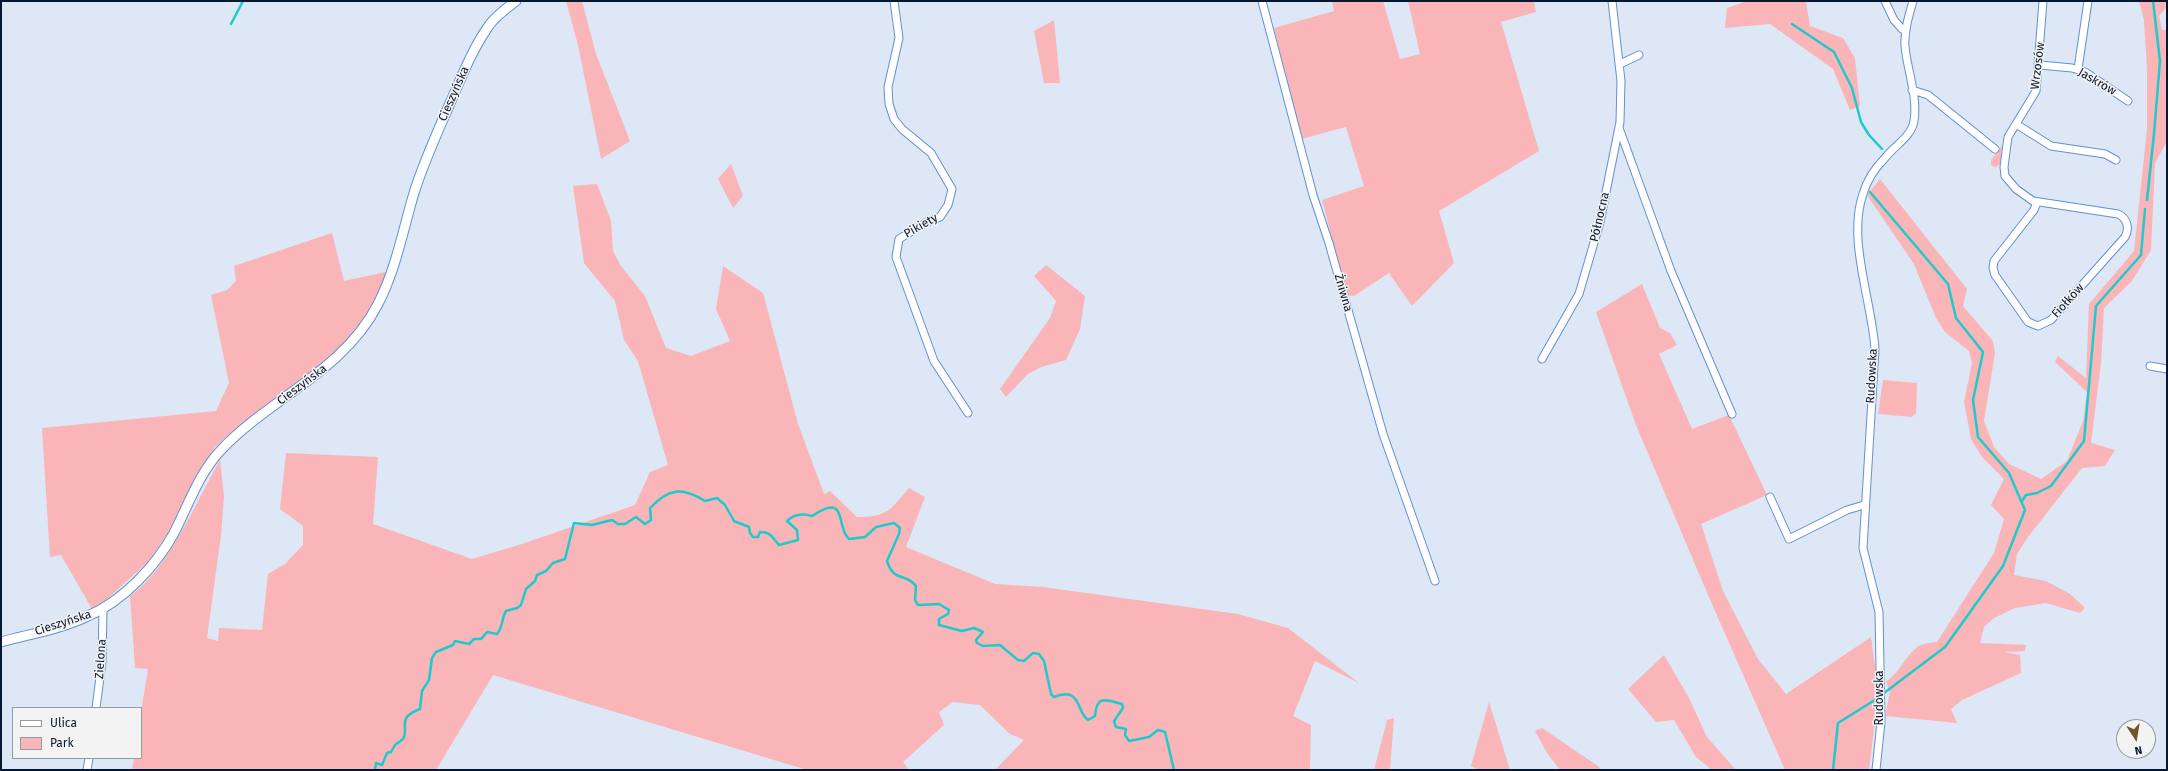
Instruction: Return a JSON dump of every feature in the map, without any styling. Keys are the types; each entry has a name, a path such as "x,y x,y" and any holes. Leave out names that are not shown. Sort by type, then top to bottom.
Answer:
{"street":[{"name":"Cieszyńska","path":"1,642 64,626 103,609 132,586 158,558 172,536 198,484 219,451 250,422 334,361 365,326 378,305 390,278 414,192 436,135 468,62 489,25 516,1"},
{"name":"Pikiety","path":"894,1 899,38 889,79 889,104 894,119 902,129 930,153 952,188 948,205 940,217 927,222 899,239 896,257 934,361 968,413"},
{"name":"Żniwna","path":"1262,1 1313,195 1329,244 1383,434 1435,581"},
{"name":"Północna","path":"1542,359 1579,294 1600,222 1619,128 1622,96 1620,64 1612,1"},
{"path":"1885,1 1894,20 1902,29 1906,30"},
{"name":"Rudowska","path":"1876,770 1881,722 1880,633 1878,605 1864,554 1864,505 1874,350 1872,324 1863,278 1858,223 1862,194 1872,174 1885,157 1911,130 1915,110 1905,45 1906,30 1912,1"},
{"name":"Wrzosów","path":"2037,202 2022,194 2005,176 2006,143 2036,91 2040,65 2043,1"},
{"path":"2078,69 2088,1"},
{"path":"1620,64 1639,55"},
{"name":"Jaskrów","path":"2040,65 2078,69 2128,101"},
{"path":"1912,90 1928,95 1995,149"},
{"path":"2016,124 2051,146 2105,154 2116,160"},
{"path":"1619,128 1671,271 1732,414"},
{"name":"Fiołków","path":"2037,202 2118,214 2126,221 2128,229 2125,237 2051,320 2038,326 2028,322 1995,275 1993,268 1994,261 2034,210 2037,202"},
{"path":"2150,366 2167,369"},
{"path":"1770,497 1789,539 1847,510 1864,505"},
{"name":"Zielona","path":"96,707 102,662 103,609"},
{"path":"87,770 89,759"}],"green space":[{"path":"566,1 582,1 596,54 630,141 601,159 578,45"},
{"path":"1332,1 1383,1 1400,59 1420,54 1408,1 1534,1 1536,12 1501,22 1539,151 1439,211 1454,263 1412,306 1389,273 1354,296 1347,295 1322,200 1364,186 1346,127 1301,139 1274,28 1334,11"},
{"path":"1747,1 1806,1 1810,26 1843,38 1855,58 1860,106 1850,110 1833,69 1770,24 1725,28 1727,8"},
{"path":"2139,1 2167,1 2167,7 2159,16 2162,30 2167,30 2167,141 2155,163 2151,250 2132,281 2104,308 2101,363 2091,443 2115,450 2105,466 2082,468 2028,537 2017,554 2014,575 2046,581 2070,594 2085,608 2080,613 2046,603 2015,608 1994,618 1984,627 1980,643 2026,645 2025,651 2004,652 2020,655 2021,673 1962,700 1951,709 1957,723 1885,716 1890,692 1886,682 1895,674 1918,646 1937,642 1994,553 2004,519 1991,505 2004,479 1982,457 1971,439 1964,402 1972,363 1969,351 1945,332 1936,318 1914,264 1867,195 1880,179 1967,289 1963,306 1993,341 1995,353 1984,421 1994,447 2009,464 2041,479 2067,461 2083,421 2087,392 2055,362 2058,356 2086,378 2089,304 2134,251 2147,129 2147,70 2144,20"},
{"path":"1054,20 1060,83 1044,83 1034,31"},
{"path":"2002,146 2001,164 1995,167 1991,165 1991,160"},
{"path":"731,164 743,196 733,208 718,179"},
{"path":"597,184 611,221 613,251 621,266 645,296 666,348 691,356 730,341 716,309 723,266 763,293 798,424 824,494 830,491 857,517 876,516 888,511 909,488 925,497 906,547 995,584 1043,587 1238,614 1288,628 1359,683 1315,661 1293,716 1311,725 1310,770 995,770 1024,740 1010,734 980,705 953,702 939,712 944,725 903,762 909,770 807,770 493,675 436,770 132,770 134,759 142,759 142,707 148,669 135,668 130,596 144,584 169,552 181,533 220,460 224,497 221,535 207,638 218,641 219,628 262,630 268,574 285,564 303,545 303,526 280,509 286,453 378,457 373,524 472,559 522,544 635,505 650,472 668,465 638,361 624,340 615,301 584,263 573,186"},
{"path":"332,233 344,281 386,272 377,300 356,329 327,361 240,425 215,447 164,539 148,562 106,600 92,609 61,555 50,557 42,428 216,411 229,383 211,295 227,290 236,281 234,266"},
{"path":"1046,265 1085,296 1080,329 1066,360 1041,367 1028,374 1006,397 1000,389 1050,318 1056,301 1034,276"},
{"path":"1642,284 1660,328 1670,333 1677,345 1659,354 1692,429 1729,415 1767,495 1701,524 1723,591 1758,659 1786,694 1871,637 1876,674 1877,705 1869,770 1785,770 1708,595 1636,425 1596,312"},
{"path":"1883,380 1917,383 1916,413 1912,417 1878,414"},
{"path":"1664,655 1689,698 1707,737 1736,770 1712,770 1696,757 1674,720 1656,722 1628,689"},
{"path":"1489,702 1510,770 1478,770 1471,766"},
{"path":"1394,718 1390,770 1374,770 1387,720"},
{"path":"1542,728 1598,766 1601,770 1560,770 1547,753 1535,731"}],"waterway":[{"path":"231,24 243,1"},
{"path":"2147,200 2160,61 2153,1"},
{"path":"1792,24 1834,52 1852,88 1861,122 1869,135 1882,149"},
{"path":"1870,192 1948,284 1956,318 1983,352 1973,400 1978,437 2009,473 2025,510 2003,566 1945,647 1884,693"},
{"path":"2022,501 2026,495 2037,493 2051,486 2084,441 2096,306 2141,255 2145,209"},
{"path":"375,770 376,763 382,765 387,753 391,752 395,745 403,739 405,735 405,720 412,712 420,709 422,691 429,680 432,658 436,652 453,645 455,641 469,644 474,639 481,639 487,632 497,634 501,628 506,611 517,608 521,605 526,589 535,581 537,575 546,571 553,563 565,559 574,523 592,525 612,520 618,524 625,524 636,517 645,524 651,520 650,508 663,496 676,492 689,493 705,501 717,498 725,505 734,521 749,527 750,533 753,537 758,537 760,532 764,532 771,536 779,545 798,540 797,530 787,521 792,517 798,515 812,516 831,507 836,509 839,514 845,534 849,539 865,537 876,527 894,523 900,528 899,534 887,561 890,568 896,575 908,579 916,586 915,600 918,605 939,604 949,610 948,614 939,619 939,625 962,631 974,628 983,632 976,640 977,643 983,646 1000,645 1018,660 1024,661 1033,653 1039,654 1044,661 1051,694 1054,697 1063,695 1074,697 1084,716 1088,720 1095,716 1096,709 1100,701 1107,700 1122,704 1123,708 1114,721 1116,727 1126,729 1125,735 1129,741 1149,737 1158,730 1165,732 1174,770"},
{"path":"1833,770 1838,723 1878,698"}]}
